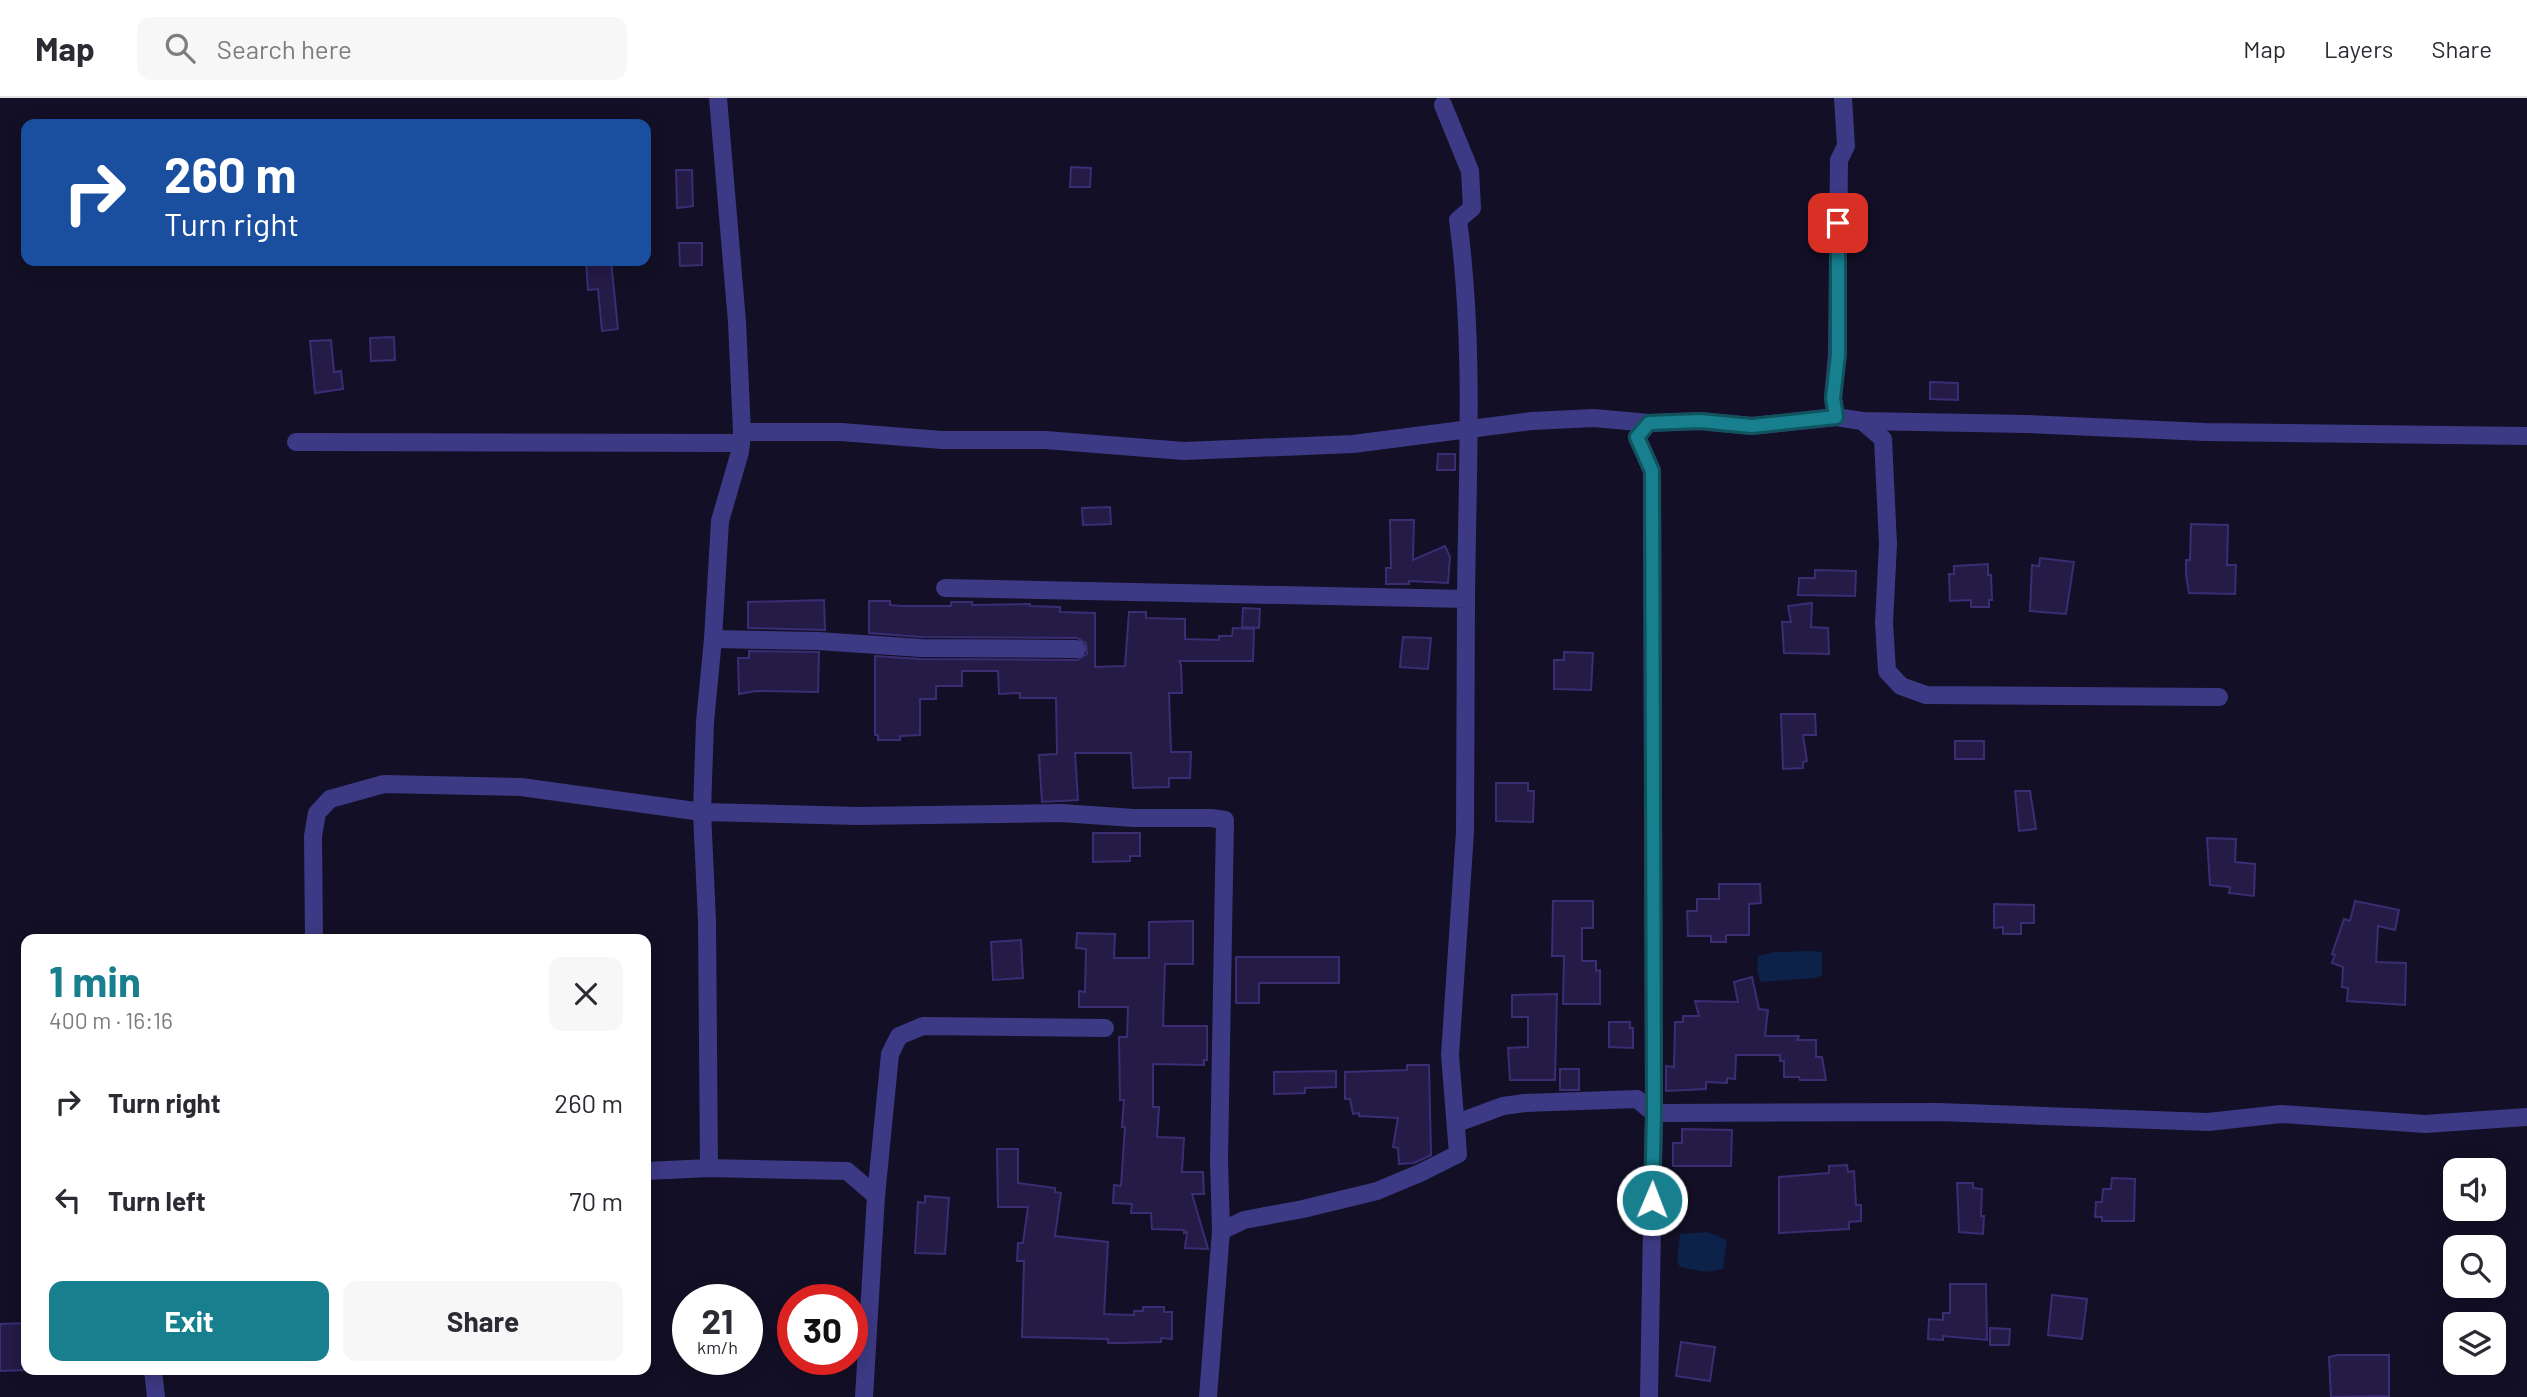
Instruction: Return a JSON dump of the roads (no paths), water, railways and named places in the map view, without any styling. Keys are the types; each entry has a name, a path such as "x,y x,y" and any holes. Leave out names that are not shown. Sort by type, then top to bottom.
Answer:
{"street":[{"path":"709,1167 707,920 702,812 705,722 720,521 742,438 737,321 718,98"},
{"path":"1836,417 1833,398 1838,355 1839,160 1846,146 1843,98"},
{"path":"1221,1231 1244,1220 1377,1191 1458,1154 1450,1055 1465,832 1467,323 1458,220 1472,208 1470,171 1443,105"},
{"path":"296,442 742,438 841,432 942,440 1045,440 1184,451 1353,444 1532,421 1594,418 1649,423 1700,421 1752,426 1836,417 1862,421 2026,424 2205,432 2527,436"},
{"path":"1862,421 1883,439 1888,544 1885,653 1887,671 1901,686 1926,695 2219,697"},
{"path":"1649,423 1637,437 1652,471 1654,1113 1649,1397"},
{"path":"945,588 1466,599"},
{"path":"713,639 818,641 921,648 1077,649"},
{"path":"314,934 313,836 317,813 330,799 384,784 521,787 702,812 857,816 1061,813 1225,820 1219,1160 1221,1231 1208,1397"},
{"path":"864,1397 876,1196 893,1044 899,1036 923,1026 1105,1028"},
{"path":"1457,1123 1503,1106 1525,1103 1637,1099 1654,1113 1939,1112 2208,1122 2281,1114 2425,1124 2527,1117"},
{"path":"651,1171 709,1167 848,1171 876,1196"},
{"path":"154,1375 156,1397"}],"water":[{"path":"1775,952 1822,953 1822,975 1816,978 1760,982 1758,956"},
{"path":"1708,1232 1727,1240 1723,1269 1706,1272 1680,1267 1677,1261 1680,1234"}]}
